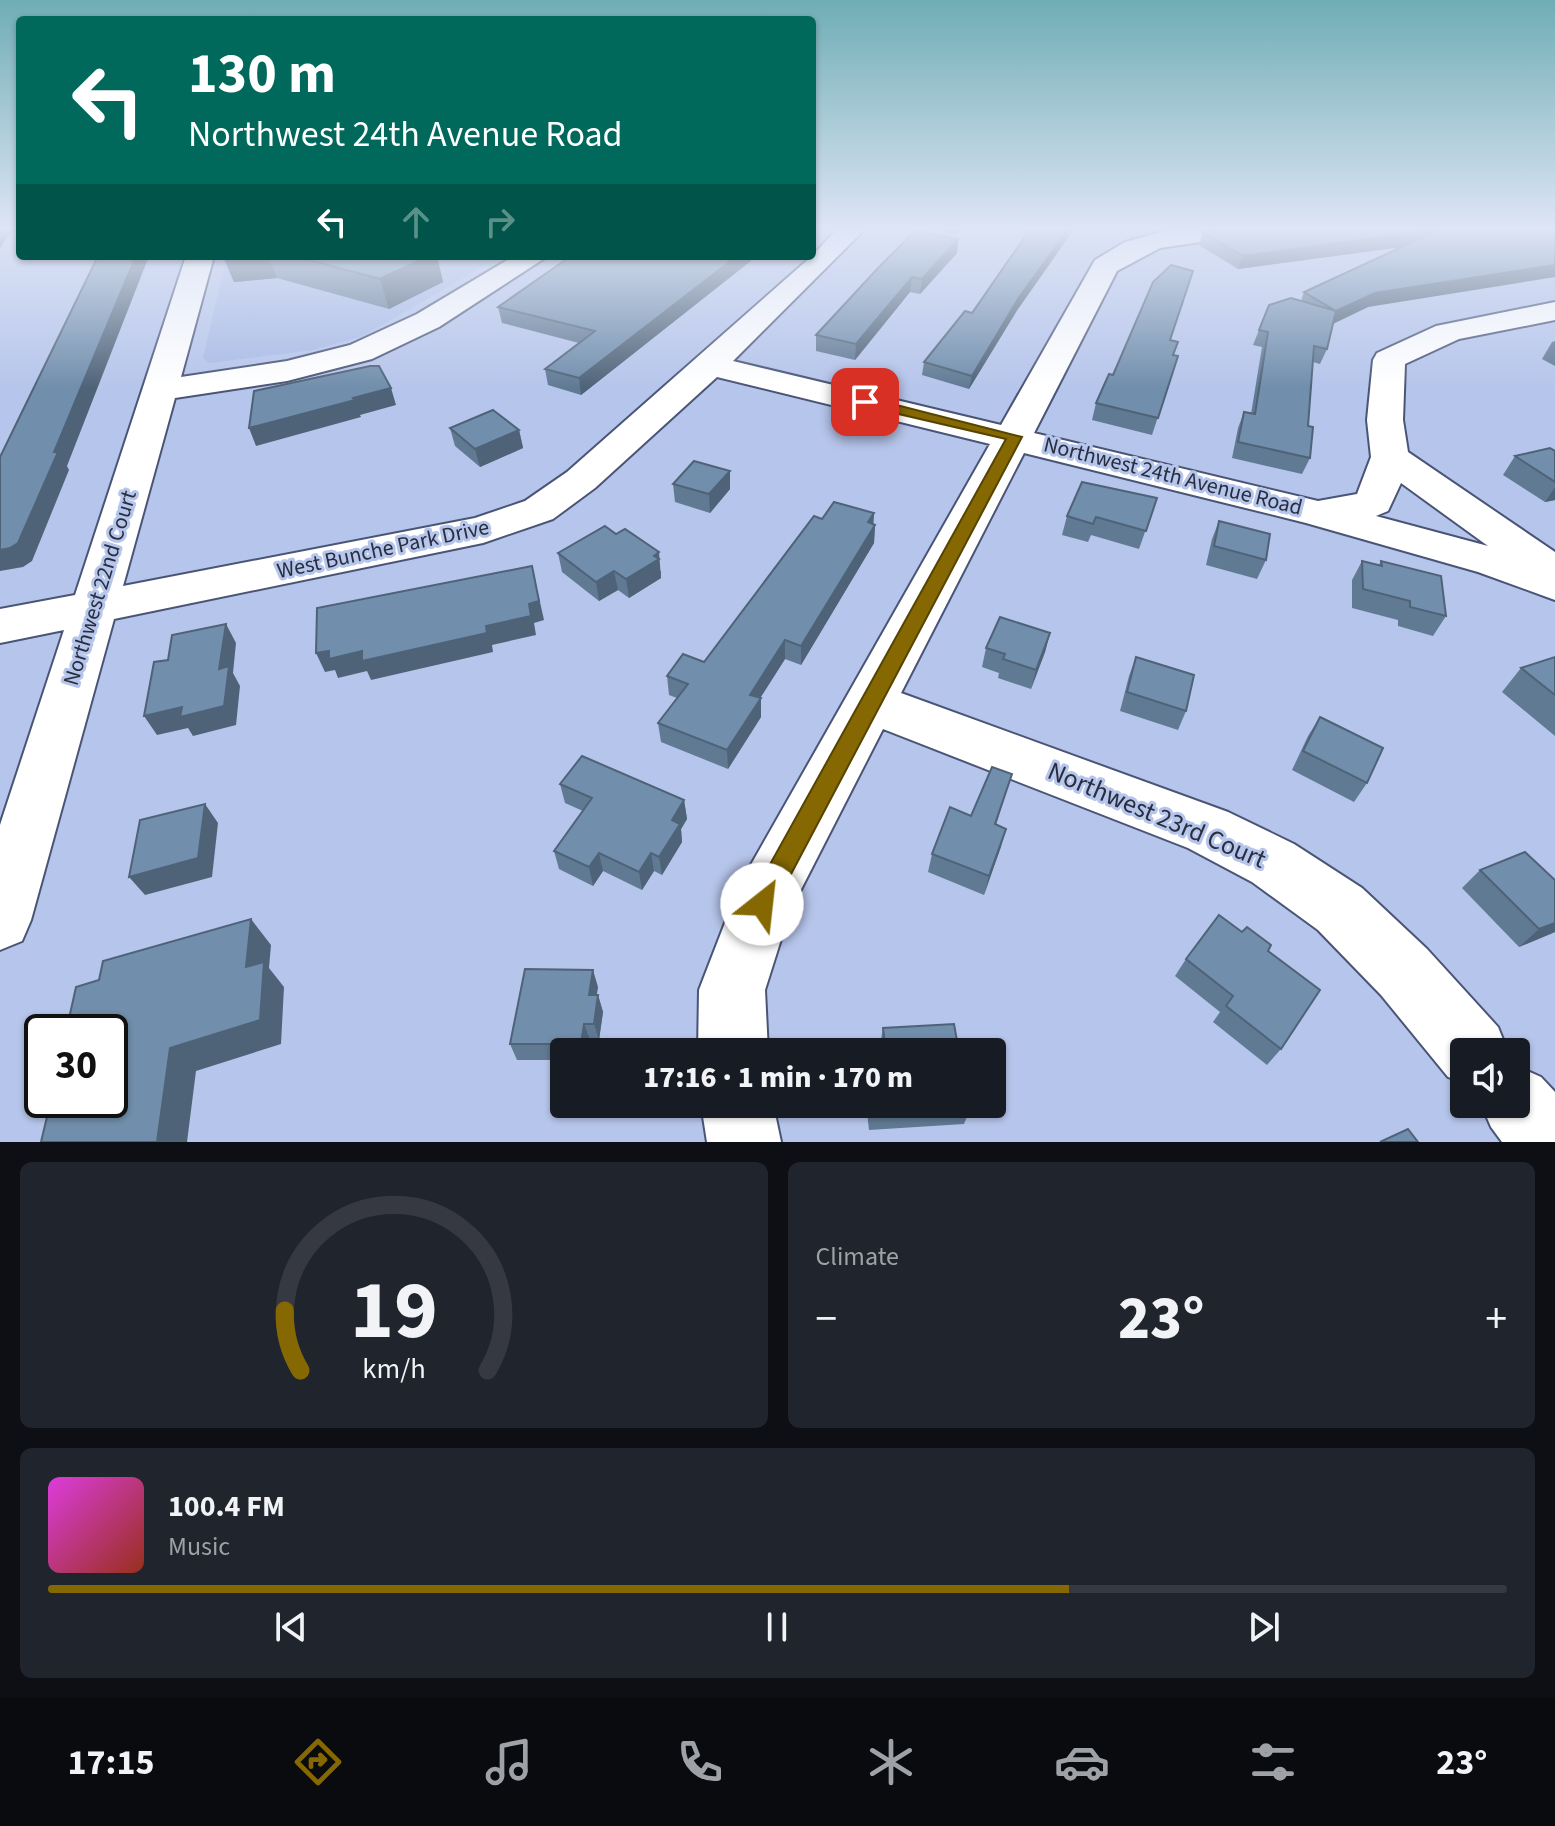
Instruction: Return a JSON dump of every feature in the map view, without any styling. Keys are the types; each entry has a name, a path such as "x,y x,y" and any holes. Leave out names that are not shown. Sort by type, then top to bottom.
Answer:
{"street":[{"name":"Northwest 22nd Court","path":"0,920 193,281"},
{"path":"161,390 305,367 360,352 404,334 492,281"},
{"name":"West Bunche Park Drive","path":"0,626 483,530 539,510 581,480 710,365 797,281"},
{"path":"733,1038 732,990 762,904 1097,281"},
{"path":"1411,538 1383,517 1381,482 1389,360 1410,344 1445,333 1555,311"},
{"name":"Northwest 24th Avenue Road","path":"710,365 1015,437 1411,538 1506,554 1555,585"},
{"path":"1381,482 1434,488 1506,554 1555,573"},
{"path":"1317,513 1359,508 1381,482"},
{"name":"Northwest 23rd Court","path":"872,703 1208,830 1273,863 1340,909 1404,972 1461,1038"},
{"path":"740,1118 744,1142"},
{"path":"1530,1118 1550,1142"}],"shaded area":[{"path":"221,281 457,281 363,336 313,350 209,363 203,358"}],"building":[{"path":"86,281 125,281 54,452 58,452 18,543 0,550 0,457"},
{"path":"535,281 704,281 579,378 545,369 595,331 498,307"},
{"path":"866,281 908,281 856,344 816,335"},
{"path":"994,281 1031,281 972,376 924,362 965,311 972,313"},
{"path":"1190,281 1170,340 1178,342 1173,355 1178,356 1158,418 1096,403 1109,374 1113,375 1153,282"},
{"path":"1327,281 1450,281 1375,293 1336,311 1304,292"},
{"path":"1291,298 1336,311 1327,349 1314,346 1308,426 1313,427 1310,458 1238,442 1244,412 1255,414 1268,332 1259,330 1269,305"},
{"path":"379,366 391,388 249,428 254,391"},
{"path":"493,410 519,430 475,449 450,428"},
{"path":"1550,448 1555,451 1555,482 1515,456"},
{"path":"694,461 730,471 709,494 673,484"},
{"path":"1082,482 1157,498 1146,531 1096,517 1093,524 1067,516"},
{"path":"834,502 874,513 868,522 875,525 801,646 785,640 750,695 761,698 727,750 658,723 688,684 667,676 683,654 704,662 814,516 822,519"},
{"path":"1219,521 1270,534 1266,560 1214,546"},
{"path":"605,526 616,534 625,529 659,552 654,556 659,559 626,579 614,571 596,582 558,553"},
{"path":"1362,561 1382,566 1381,561 1441,576 1446,616 1410,607 1410,601 1363,589"},
{"path":"532,566 539,601 529,604 531,616 486,626 487,633 362,661 362,651 329,659 329,651 316,653 317,608"},
{"path":"1000,617 1050,633 1036,670 1003,659 1005,654 986,648"},
{"path":"226,624 219,669 229,666 224,706 180,717 182,707 144,716 154,662 168,660 172,635"},
{"path":"1136,657 1194,675 1186,711 1127,692"},
{"path":"1555,657 1555,695 1521,668"},
{"path":"1320,717 1383,748 1367,783 1303,751"},
{"path":"582,756 684,800 672,820 680,824 659,857 651,853 639,872 599,853 589,867 554,851 592,798 560,784"},
{"path":"992,767 1012,774 995,824 1006,829 989,876 932,854 950,807 971,816"},
{"path":"205,804 198,858 129,877 140,820"},
{"path":"1525,852 1555,880 1555,923 1539,929 1480,870"},
{"path":"1219,915 1242,932 1247,927 1271,945 1268,951 1320,990 1281,1049 1226,1006 1233,996 1186,959"},
{"path":"251,919 246,967 264,962 260,1020 170,1048 157,1142 41,1142 47,1118 128,1118 128,1014 70,1014 76,987 99,980 103,961"},
{"path":"525,969 593,970 589,995 598,995 594,1024 584,1024 582,1038 550,1038 550,1044 510,1044"},
{"path":"954,1024 956,1038 884,1038 883,1028"},
{"path":"1408,1129 1418,1142 1380,1142"}],"route":[{"path":"762,904 1015,437 865,402"}]}
